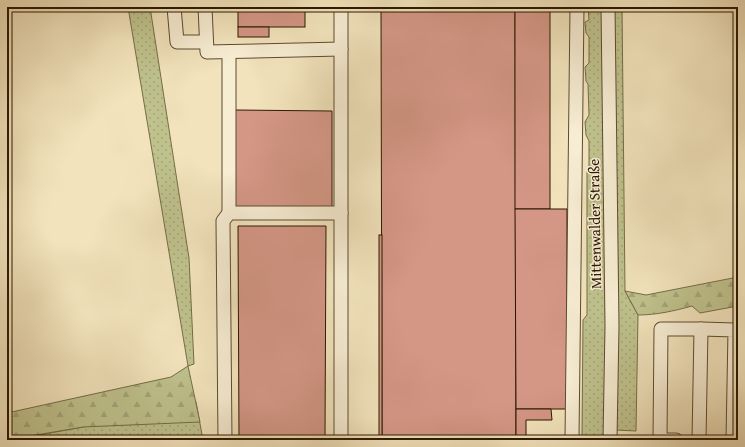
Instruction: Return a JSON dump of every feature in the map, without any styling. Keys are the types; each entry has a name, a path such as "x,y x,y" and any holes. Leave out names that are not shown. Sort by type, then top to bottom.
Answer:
{"street":[{"path":"174,7 177,42 206,42"},
{"path":"205,7 207,52 341,49"},
{"path":"341,7 341,440"},
{"path":"572,440 577,7"},
{"name":"Mittenwalder Straße","path":"608,7 612,326 610,440"},
{"path":"225,440 222,221 229,213 229,52"},
{"path":"229,213 341,213"},
{"path":"676,440 660,440 661,329 736,330 733,440"},
{"path":"699,440 701,329"}],"green space":[{"path":"128,7 150,7 189,258 194,364 188,366"},
{"path":"588,7 602,7 606,312 604,440 582,440 583,320 587,315 587,173 589,165 589,141 586,135 585,122 589,115 588,84 586,81 585,67 589,63 589,37 586,33 585,22 589,20"},
{"path":"613,7 622,7 625,291 638,315 636,431 616,430"},
{"path":"738,277 738,306 700,313 692,306 678,310 638,315 625,291 646,295"},
{"path":"188,366 200,422 83,427 7,440 7,413 171,377"},
{"path":"196,402 203,440 11,440 83,427"}],"building":[{"path":"238,7 305,7 305,27 238,27"},
{"path":"381,7 515,7 516,440 382,440"},
{"path":"515,7 550,7 550,209 515,209"},
{"path":"238,27 269,27 269,37 238,37"},
{"path":"235,110 332,111 332,208 235,208"},
{"path":"515,209 567,209 567,409 516,409"},
{"path":"238,226 326,226 325,440 239,440"},
{"path":"379,235 382,235 382,440 379,440"},
{"path":"516,409 551,409 552,420 526,420 526,436 516,436"}]}
